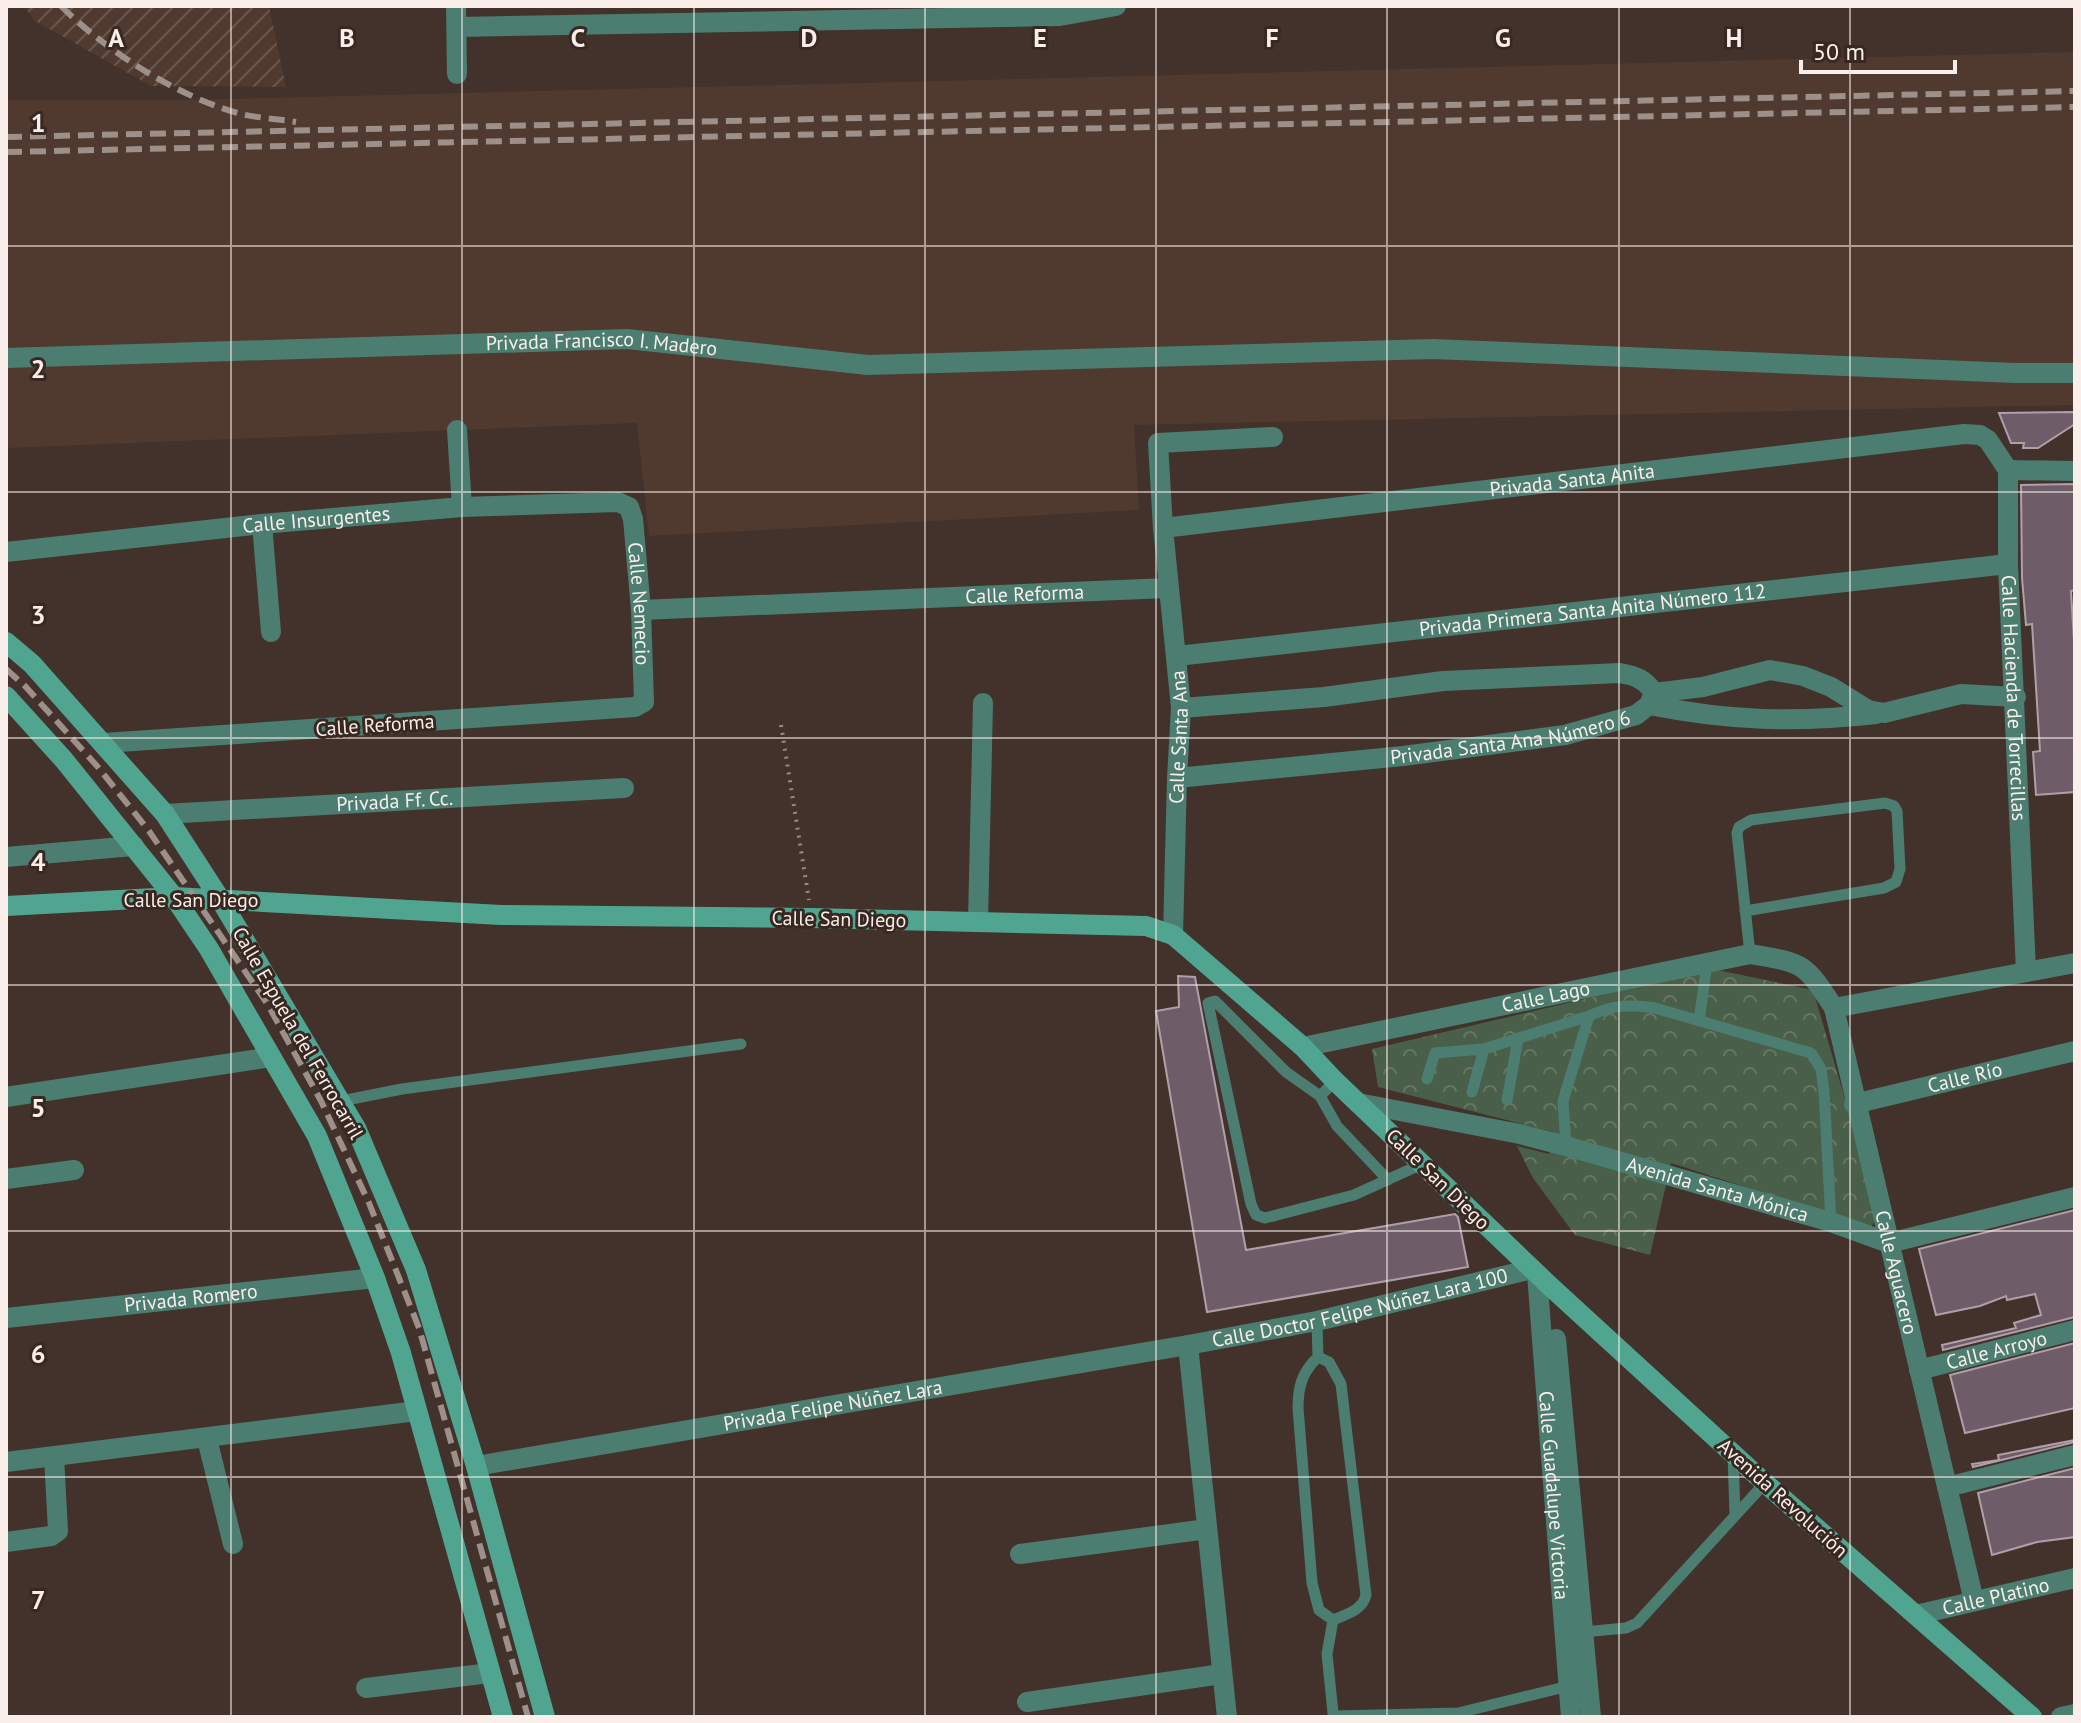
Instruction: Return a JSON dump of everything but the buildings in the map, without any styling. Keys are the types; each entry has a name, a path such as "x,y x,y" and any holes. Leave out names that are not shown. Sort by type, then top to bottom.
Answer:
{"street":[{"path":"456,6 457,74"},
{"path":"457,27 573,15 935,12 1060,16 1079,10 1109,7"},
{"name":"Privada Francisco I. Madero","path":"6,358 627,339 868,365 1433,349 2075,373"},
{"path":"457,430 462,507"},
{"name":"Privada Santa Anita","path":"1163,528 1964,434 1980,435 1988,440 2008,470"},
{"name":"Calle Santa Ana","path":"1173,935 1181,708 1168,588 1158,443 1273,437"},
{"path":"2008,470 2075,471"},
{"name":"Calle Hacienda de Torrecillas","path":"2008,470 2008,564 2026,972"},
{"name":"Calle Insurgentes","path":"6,552 262,524 462,507 618,502 629,507"},
{"name":"Calle Nemecio","path":"629,507 633,519 641,610 644,702"},
{"path":"262,524 271,632"},
{"name":"Privada Primera Santa Anita Número 112","path":"1177,656 2008,564"},
{"name":"Calle Reforma","path":"641,610 1168,588"},
{"name":"Calle Espuela del Ferrocarril","path":"6,642 32,664 165,814 220,899 356,1128 416,1270 476,1466 545,1717"},
{"name":"Privada Santa Ana Número 6","path":"1177,778 1403,756 1565,735 1636,715 1652,699 1770,670 1803,676 1876,711"},
{"path":"1181,708 1324,697 1443,681 1620,673 1637,676 1648,683 1652,699 1703,716 1826,719 1961,694 2016,697"},
{"name":"Calle Espuela del Ferrocarril","path":"6,696 64,760 174,897 209,949 317,1136 375,1278 401,1353 503,1717"},
{"name":"Calle Reforma","path":"104,743 635,707 644,702"},
{"path":"978,922 983,703"},
{"name":"Privada Ff. Cc.","path":"165,814 624,788"},
{"path":"6,857 134,846"},
{"name":"Calle San Diego","path":"6,906 174,897 501,915 1146,926 1173,935 1303,1047 1540,1277"},
{"name":"Calle Lago","path":"1303,1047 1750,954 1789,961"},
{"name":"Calle Aguacero","path":"1789,961 1810,972 1834,1008 1854,1104 1974,1601"},
{"path":"1834,1008 2075,963"},
{"name":"Calle Río","path":"1854,1104 2075,1051"},
{"path":"6,1097 271,1057"},
{"name":"Avenida Santa Mónica","path":"1358,1103 1520,1134 1566,1146 1831,1222 1889,1243"},
{"path":"6,1179 74,1170"},
{"path":"1889,1243 2075,1197"},
{"name":"Calle Doctor Felipe Núñez Lara 100","path":"1188,1345 1540,1277"},
{"name":"Avenida Revolución","path":"1540,1277 1765,1483 2032,1717"},
{"name":"Calle Guadalupe Victoria","path":"1540,1277 1591,1717"},
{"name":"Calle Guadalupe Victoria","path":"1540,1277 1571,1717"},
{"name":"Privada Romero","path":"6,1318 375,1278"},
{"name":"Calle Arroyo","path":"1919,1370 2075,1330"},
{"path":"1188,1345 1227,1717"},
{"name":"Privada Felipe Núñez Lara","path":"476,1466 1188,1345"},
{"path":"6,1462 417,1411"},
{"path":"207,1439 233,1544"},
{"path":"1947,1487 2075,1455"},
{"path":"6,1542 51,1536 58,1531 54,1456"},
{"path":"1020,1554 1207,1529"},
{"name":"Calle Platino","path":"1916,1615 2075,1578"},
{"path":"366,1688 490,1673"},
{"path":"1027,1702 1222,1674"},
{"path":"2061,1717 2075,1714"}],"lane":[{"path":"1745,911 1884,888 1896,882 1900,869 1897,811 1894,806 1885,803 1744,823 1737,833 1745,911 1750,954"},
{"path":"1699,1021 1707,963"},
{"path":"1388,1180 1337,1126 1320,1096 1286,1072 1215,1001 1208,1003 1251,1204 1256,1215 1265,1218 1339,1199 1388,1180 1422,1164"},
{"path":"1427,1079 1435,1053 1484,1049 1589,1016 1607,1007 1633,1004 1811,1053 1821,1069 1824,1091 1831,1222"},
{"path":"1566,1146 1563,1101 1589,1016"},
{"path":"1507,1100 1518,1039"},
{"path":"341,1101 402,1089 741,1044"},
{"path":"1472,1092 1484,1049"},
{"path":"1320,1096 1335,1081"},
{"path":"1317,1321 1318,1357 1304,1373 1298,1408 1312,1583 1319,1610 1333,1620"},
{"path":"1318,1357 1329,1362 1341,1384 1366,1595 1364,1602 1354,1611 1333,1620"},
{"path":"1733,1453 1735,1515"},
{"path":"1583,1632 1626,1628 1637,1623 1765,1483"},
{"path":"1333,1620 1327,1654 1333,1713 1336,1716 1458,1713 1569,1686"}],"path":[{"path":"781,725 811,918"}],"shaded area":[{"path":"24,6 269,6 286,87 151,86 35,21"},
{"path":"2075,52 2075,405 1134,425 1139,510 649,536 637,423 6,448 6,100 188,100"}],"green space":[{"path":"1713,969 1813,990 1879,1215 1871,1227 1671,1163 1650,1255 1575,1235 1533,1178 1517,1146 1549,1154 1553,1132 1378,1087 1372,1049"}],"railway":[{"path":"61,6 99,39 168,84 241,114 296,122"},
{"path":"6,137 2075,91"},
{"path":"6,152 2075,107"},
{"path":"6,669 97,766 149,831 268,1005 321,1101 369,1203 419,1328 528,1717"}]}
